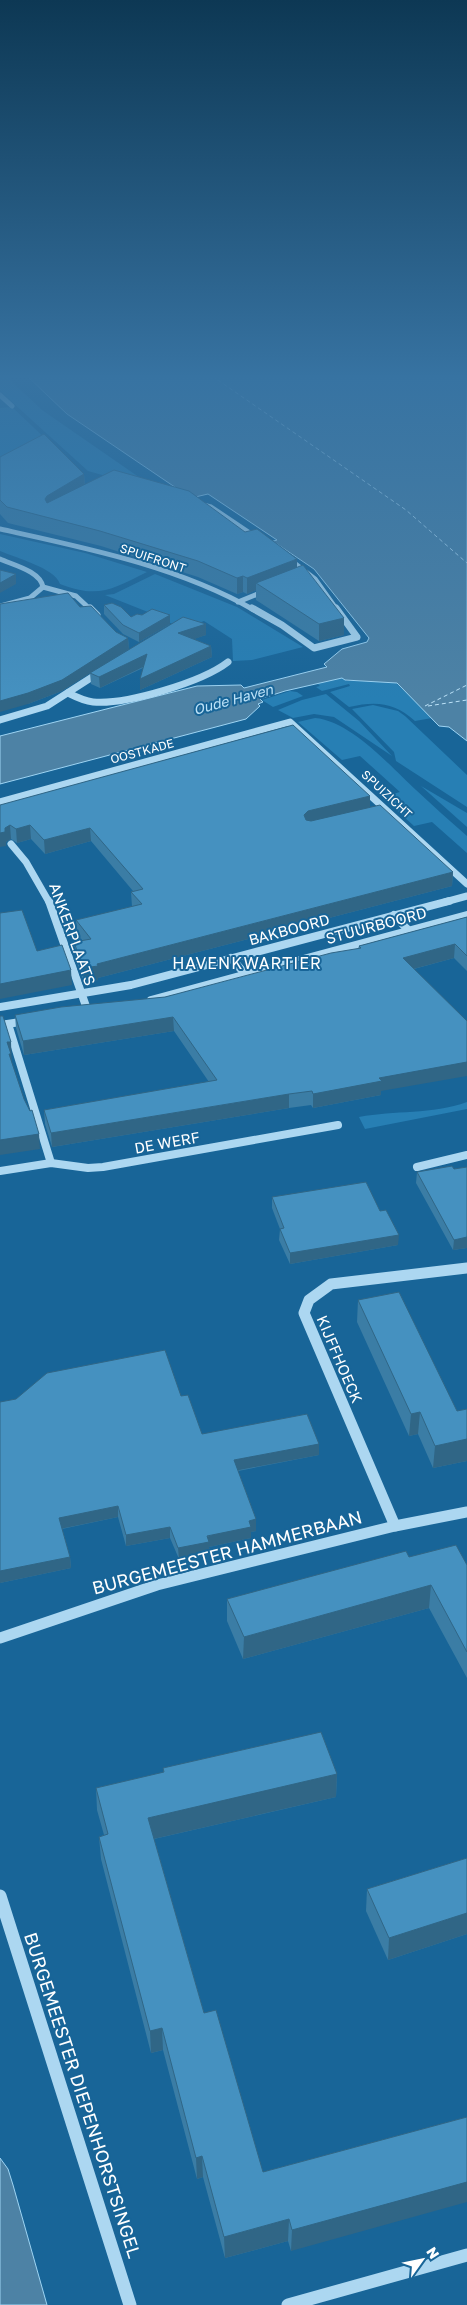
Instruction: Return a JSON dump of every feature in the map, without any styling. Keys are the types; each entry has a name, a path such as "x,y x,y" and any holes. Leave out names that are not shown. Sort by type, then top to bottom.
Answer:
{"street":[{"path":"193,502 211,507 261,541"},
{"name":"SPUIFRONT","path":"0,529 61,543 139,565 186,581 271,618 314,648 357,637 310,574 286,557"},
{"path":"0,559 34,574 42,581 43,588"},
{"path":"301,578 310,574"},
{"path":"0,606 30,598 43,588 79,597 101,620"},
{"path":"238,602 274,588"},
{"path":"68,693 94,702 118,700 199,678 220,670 228,662"},
{"path":"0,720 46,706 106,668"},
{"name":"OOSTKADE","path":"0,802 290,722"},
{"name":"SPUIZICHT","path":"290,722 467,884"},
{"path":"379,813 388,811"},
{"name":"ANKERPLAATS","path":"11,844 28,862 43,889 64,938 87,1012"},
{"name":"BAKBOORD","path":"0,1007 81,995 131,985 467,896"},
{"path":"394,915 410,931"},
{"name":"STUURBOORD","path":"140,1003 467,916"},
{"path":"232,958 246,974"},
{"path":"34,1020 4,1025 51,1163"},
{"name":"DE WERF","path":"0,1171 51,1163 88,1168 103,1167 338,1125"},
{"path":"417,1167 467,1155"},
{"name":"KIJFFHOECK","path":"395,1526 307,1321 304,1310 309,1300 316,1293 336,1283 467,1268"},
{"name":"BURGEMEESTER HAMMERBAAN","path":"0,1638 157,1585 395,1526 467,1512"},
{"name":"BURGEMEESTER DIEPENHORSTSINGEL","path":"0,1896 130,2305"},
{"path":"288,2305 467,2255"}],"shaded area":[{"path":"133,484 148,484 159,491"},
{"path":"0,534 85,553 147,572 105,590 85,591 73,588 60,584 57,578 43,568 0,551"},
{"path":"155,574 237,607 303,647 252,660 233,661 232,639 204,621 185,628 150,616 153,614 105,595 114,594"},
{"path":"343,678 347,681 384,681 396,683 432,718 415,721 400,710 384,705 368,704 349,707 330,692 350,686 349,684 322,691 316,687 320,686 317,683"},
{"path":"290,691 297,692 303,696 273,707 262,700"},
{"path":"326,694 359,721 392,756 334,717 314,714 293,718 278,710 302,700"},
{"path":"373,705 398,711 405,716 467,775 467,807 396,761 394,752 352,709"},
{"path":"315,718 329,721 342,727 370,746 467,836 467,853 432,822 414,826 382,797 400,792 360,756 342,760 298,722"},
{"path":"421,786 467,813 467,827"},
{"path":"467,1102 467,1109 365,1129 359,1117 427,1111"}],"water":[{"name":"Oude Haven","path":"170,484 467,484 467,741 449,727 439,726 397,683 345,680 342,678 285,691 260,699 263,702 258,704 260,706 246,719 0,784 0,736 197,686 241,685 244,688 327,667 324,664 342,649 367,642 369,638 314,569 277,544 270,542 277,540 208,494 191,498"},
{"path":"0,2158 8,2169 47,2305 0,2305"}],"building":[{"path":"0,484 68,484 47,496 45,499 47,503 86,484 162,484 189,491 245,532 257,529 297,559 247,578 243,576 237,578 198,561 100,531 7,507 0,500"},
{"path":"303,565 344,618 319,624 256,583"},
{"path":"0,570 16,574 0,583"},
{"path":"68,593 80,607 91,606 116,632 128,638 62,680 0,701 0,604"},
{"path":"112,603 121,607 131,617 137,614 142,615 152,609 170,615 139,633 123,625 104,605"},
{"path":"183,617 206,624 178,633 211,646 140,679 147,654 99,677 90,673"},
{"path":"293,725 370,796 308,811 304,815 306,820 311,821 380,805 453,872 97,964 98,966 83,968 74,942 91,939 76,920 142,904 131,892 143,889 90,828 44,840 30,825 16,829 10,825 5,828 5,832 0,833 0,805"},
{"path":"22,910 37,951 62,945 71,970 0,984 0,913"},
{"path":"467,917 467,956 455,944 403,958 467,1021 467,1062 379,1078 382,1081 313,1094 312,1091 289,1094 51,1133 44,1110 217,1080 173,1017 23,1041 15,1015 61,1007 165,997 331,953 361,948 359,946"},
{"path":"0,1016 3,1016 11,1042 7,1042 11,1054 9,1054 24,1099 30,1111 32,1110 39,1134 0,1140"},
{"path":"452,1166 454,1169 467,1167 467,1237 454,1240 417,1172"},
{"path":"366,1182 380,1211 386,1210 399,1235 290,1253 280,1229 284,1228 272,1197"},
{"path":"399,1292 457,1411 467,1409 467,1439 435,1446 420,1412 411,1414 358,1300"},
{"path":"165,1350 181,1396 188,1395 202,1434 307,1414 319,1444 234,1460 256,1519 249,1521 251,1527 207,1536 209,1542 178,1548 170,1527 126,1535 118,1506 59,1518 70,1557 0,1571 0,1402 16,1399 47,1373"},
{"path":"456,1545 467,1565 467,1652 431,1585 244,1637 227,1599 406,1551 409,1557"},
{"path":"321,1732 337,1774 148,1818 204,2013 216,2010 263,2172 467,2117 467,2182 292,2230 289,2219 224,2237 202,2156 196,2158 162,2028 150,2031 99,1837 108,1834 96,1788 164,1772 163,1768"},
{"path":"467,1858 467,1913 389,1938 367,1889"}],"ferry route":[{"path":"368,484 406,510 467,563"},
{"path":"425,706 467,685"},
{"path":"428,706 467,700"}],"district":[{"name":"HAVENKWARTIER","path":"247,963"}]}
